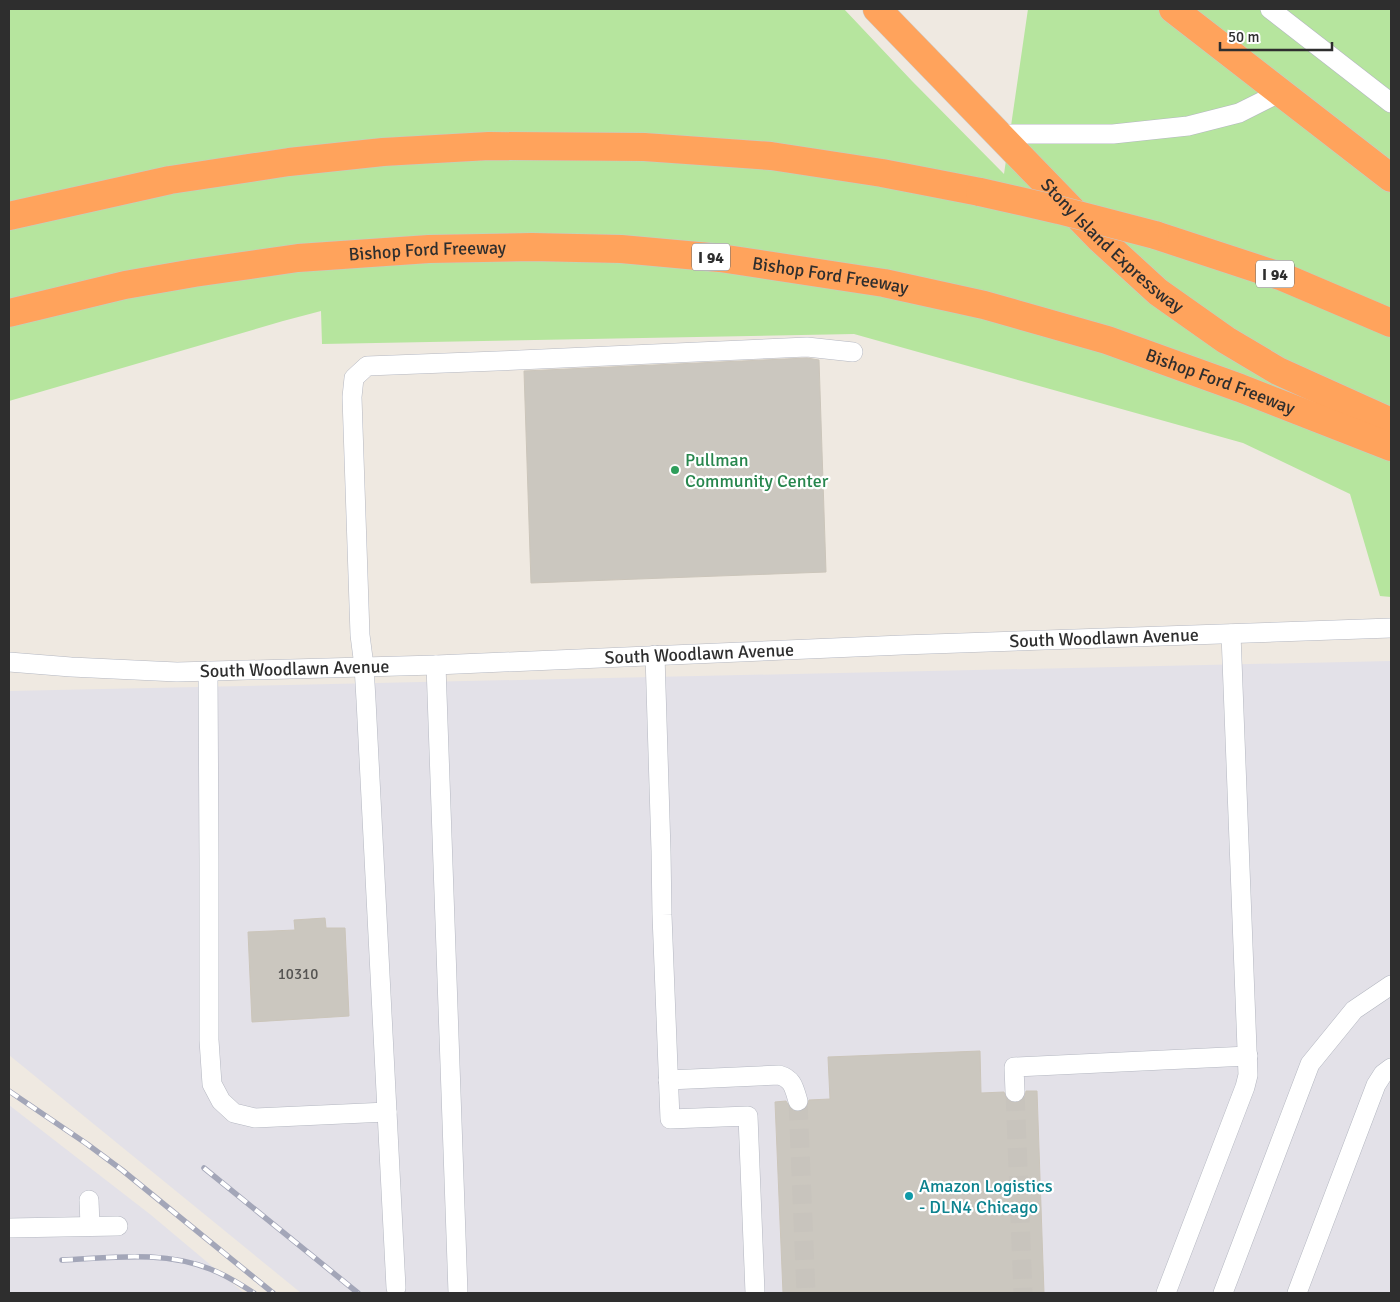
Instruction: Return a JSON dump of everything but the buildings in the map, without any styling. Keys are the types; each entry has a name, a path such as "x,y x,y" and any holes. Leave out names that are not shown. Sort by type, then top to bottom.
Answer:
{"highway":[{"name":"Stony Island Expressway","path":"877,9 1100,239 1158,292 1226,340 1278,371 1391,422"},
{"path":"1173,9 1391,178"},
{"name":"I 94","path":"9,216 170,180 288,162 383,152 489,146 644,147 771,156 882,173 980,192 1155,235 1283,277 1391,323"},
{"name":"Bishop Ford Freeway","path":"9,313 125,285 194,272 308,257 429,249 532,247 621,250 720,258 884,282 984,305 1107,340 1240,388 1391,447"}],"street":[{"path":"1270,9 1391,103"},
{"path":"997,134 1113,134 1188,126 1239,113 1281,92"},
{"path":"396,1288 364,666 360,635 352,397 354,378 367,366 807,347 853,352"},
{"name":"South Woodlawn Avenue","path":"9,662 177,672 436,665 655,655 1391,628"},
{"path":"1166,1293 1248,1075 1231,634"},
{"path":"655,655 670,1119 748,1116 756,1293"},
{"path":"436,665 458,1293"},
{"path":"208,671 209,1040 212,1084 221,1101 234,1113 255,1118 387,1112"},
{"path":"1222,1293 1310,1064 1354,1010 1391,986"},
{"path":"1015,1092 1014,1067 1248,1056"},
{"path":"1297,1293 1376,1085 1391,1068"},
{"path":"668,1080 779,1075 786,1077 793,1084 798,1101"},
{"path":"89,1200 90,1226"},
{"path":"9,1228 118,1226"}],"shaded area":[{"path":"1391,661 1391,1293 301,1293 9,1055 9,691"},
{"path":"9,1105 151,1215 244,1293 9,1293"}],"green space":[{"path":"9,9 844,9 1004,174 1028,9 1391,9 1391,597 1380,596 1350,494 1243,443 854,334 322,344 321,311 9,401"}],"tunnel":[{"path":"1015,1092 1023,1293"},
{"path":"798,1101 806,1293"}],"railway":[{"path":"9,1091 122,1170 273,1293"},
{"path":"204,1168 358,1293"},
{"path":"62,1260 118,1257 174,1259 216,1271 254,1293"}],"place":[{"name":"Pullman Community Center","path":"675,470"},
{"name":"Amazon Logistics - DLN4 Chicago","path":"909,1196"}]}
